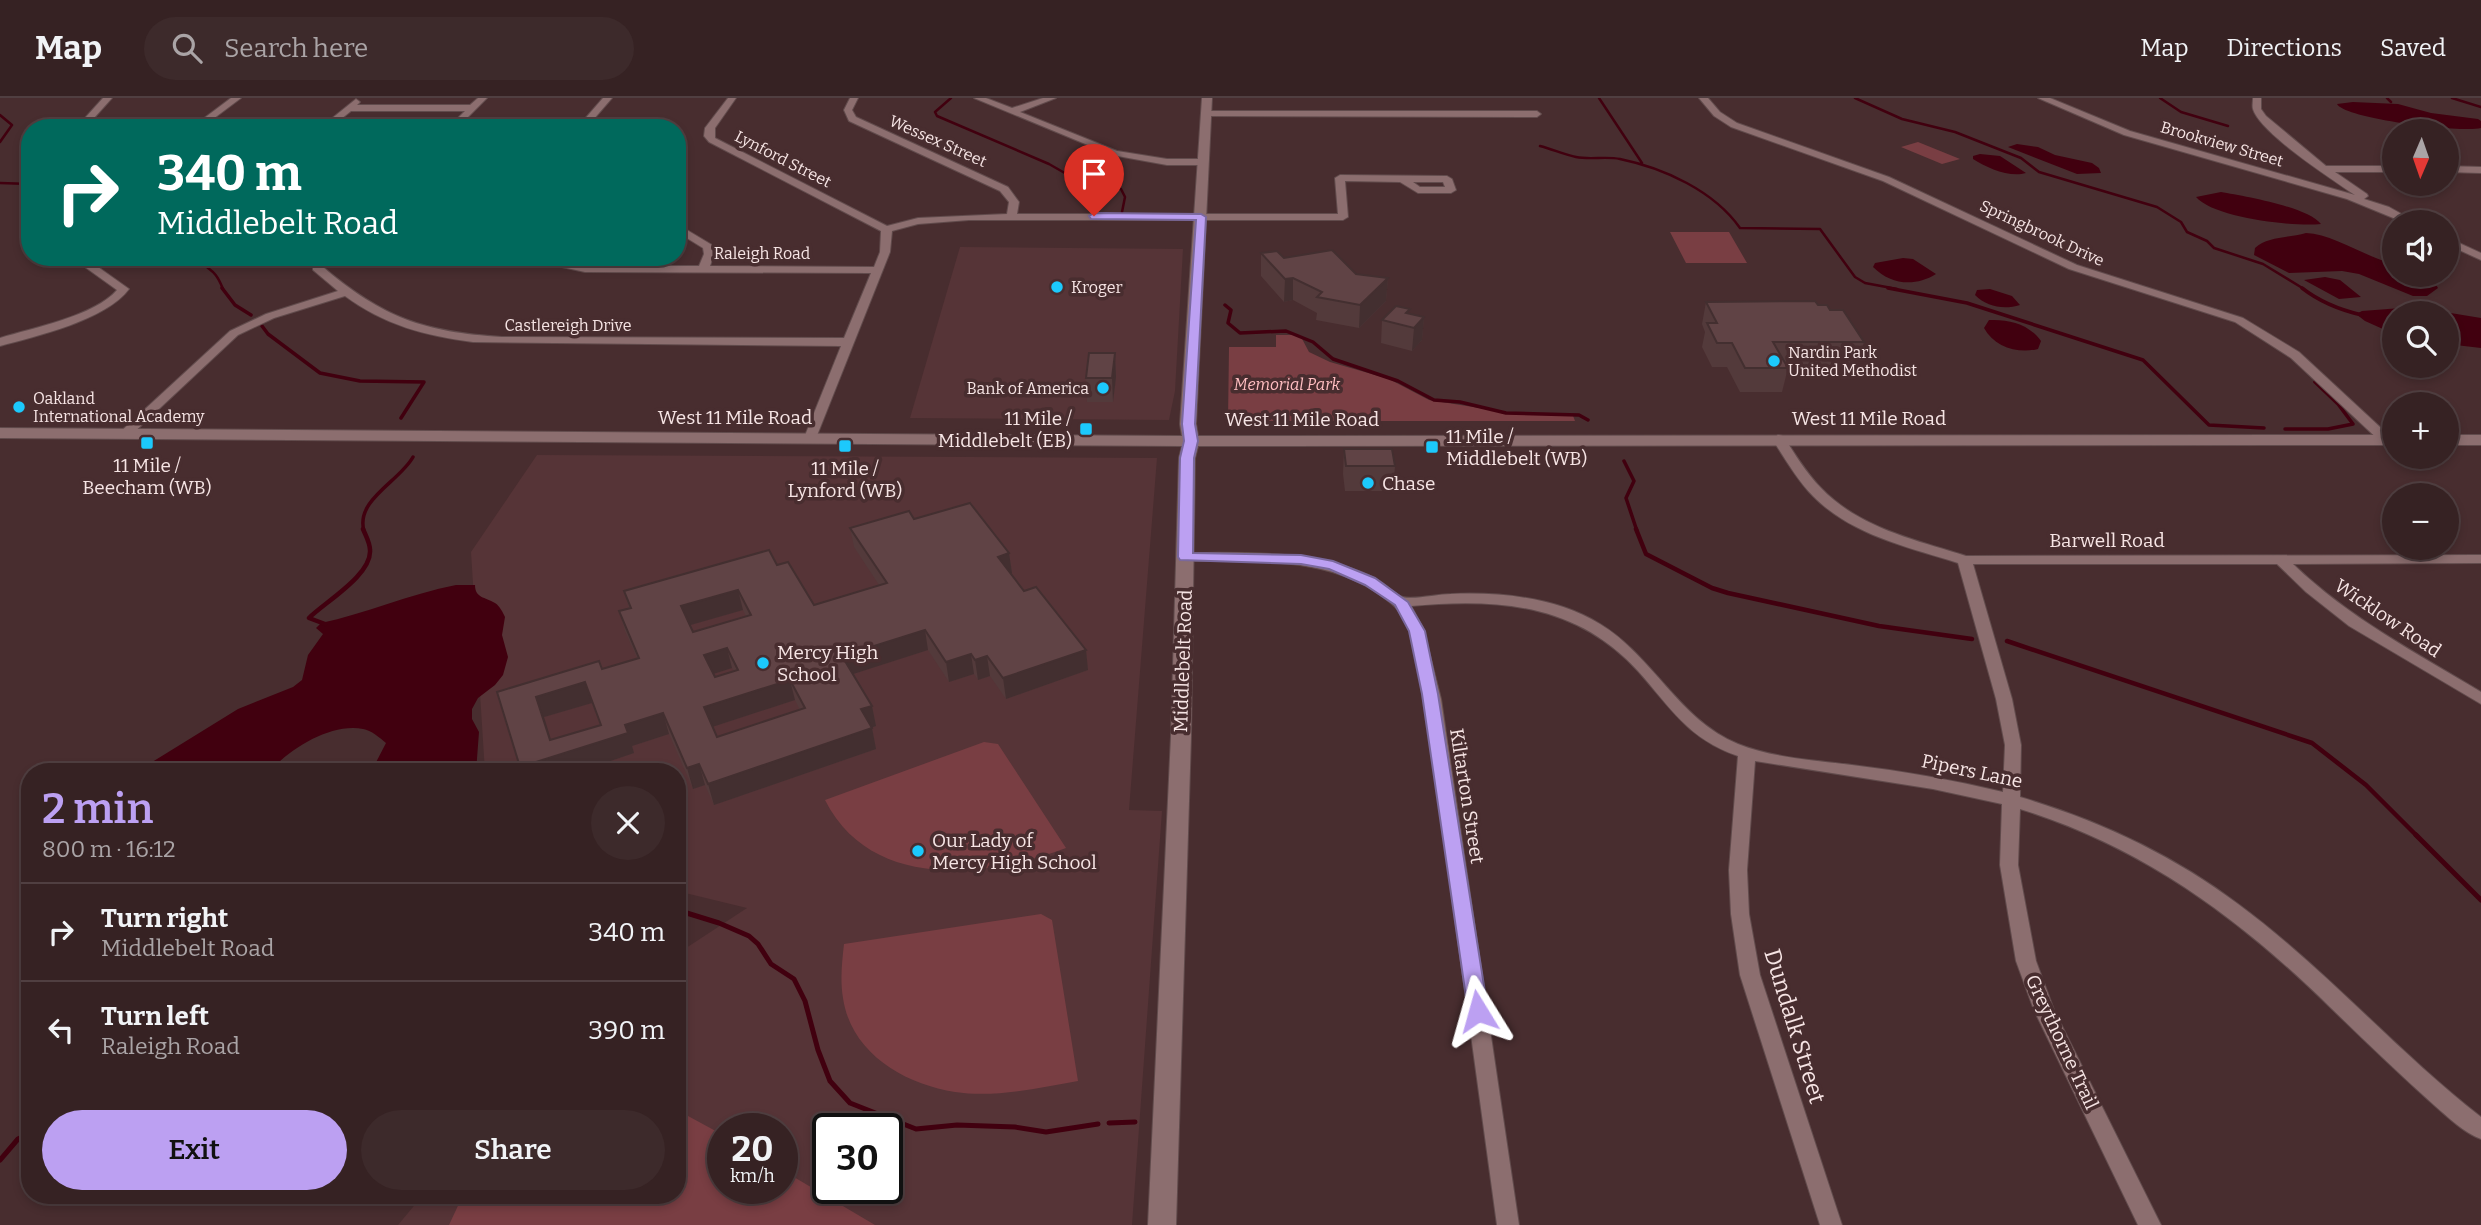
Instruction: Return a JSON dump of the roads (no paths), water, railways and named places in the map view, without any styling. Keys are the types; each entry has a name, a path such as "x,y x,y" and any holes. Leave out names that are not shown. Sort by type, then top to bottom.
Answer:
{"street":[{"path":"88,119 108,98"},
{"path":"208,119 237,98"},
{"path":"335,119 361,98"},
{"path":"461,119 483,98"},
{"path":"589,119 608,98"},
{"name":"Lynford Street","path":"732,98 710,128 709,136 712,140 886,229"},
{"name":"Wessex Street","path":"854,98 848,110 852,119 1004,188 1014,202 1012,216"},
{"path":"978,98 1115,153 1167,162 1203,162"},
{"path":"1013,111 1052,98"},
{"name":"Middlebelt Road","path":"1162,1225 1187,458 1191,441 1188,424 1207,98"},
{"name":"Springbrook Drive","path":"1703,98 1717,114 1734,125 1886,178 2073,267 2239,320 2295,355 2382,433"},
{"name":"Brookview Street","path":"2042,98 2127,133 2351,197 2384,210"},
{"path":"2257,98 2257,109 2263,117 2326,169 2388,210"},
{"path":"349,108 473,108"},
{"path":"1206,114 1537,114"},
{"path":"2326,169 2382,169"},
{"path":"2459,169 2481,170"},
{"path":"810,438 888,244 886,229 944,218 1012,216 1343,217 1340,178 1402,179"},
{"path":"686,233 708,247 709,254 703,269"},
{"path":"2459,246 2481,257"},
{"path":"0,342 93,311 117,299 123,289 89,266"},
{"name":"Castlereigh Drive","path":"317,266 345,293 391,320 411,328 472,339 848,342"},
{"name":"Raleigh Road","path":"569,266 585,269 877,270"},
{"path":"124,434 234,333 256,321 345,293"},
{"name":"West 11 Mile Road","path":"0,433 1191,441 2382,440"},
{"name":"Barwell Road","path":"1778,439 1823,499 1846,515 1889,536 1965,560 2481,559"},
{"path":"2459,440 2481,440"},
{"name":"Kiltarton Street","path":"1185,557 1301,559 1333,566 1370,581 1401,602 1417,631 1426,668 1508,1225"},
{"name":"Wicklow Road","path":"2280,559 2311,589 2354,623 2481,699"},
{"name":"Greythorne Trail","path":"1965,560 2004,698 2013,745 2009,865 2026,961 2044,1010 2150,1225"},
{"name":"Pipers Lane","path":"1401,602 1482,596 1531,602 1567,613 1622,646 1644,668 1680,714 1700,731 1721,743 1747,752 1803,764 1938,783 2012,800 2063,817 2115,840 2175,872 2232,909 2481,1130"},
{"name":"Dundalk Street","path":"1747,752 1738,870 1740,914 1750,975 1831,1225"}],"waterway":[{"path":"951,98 935,112 937,116 1049,164 1077,180 1121,189 1125,197 1122,212"},
{"path":"1599,98 1642,163"},
{"path":"1855,98 1902,119 1955,132 2021,158 2039,172 2157,207 2181,222 2187,232 2207,241 2214,248 2263,264 2304,289"},
{"path":"2160,98 2181,112 2228,126"},
{"path":"2387,98 2391,102"},
{"path":"2452,98 2481,107"},
{"path":"0,115 12,125 0,142"},
{"path":"1540,146 1576,157 1620,159 1654,168 1702,192 1740,228 1820,229 1855,277 1865,283 1897,289"},
{"path":"0,183 21,184"},
{"path":"205,266 214,273 223,289"},
{"path":"222,288 235,305 251,315"},
{"path":"1888,288 1967,303 2143,360 2209,425 2264,428"},
{"path":"2302,288 2330,305 2362,315"},
{"path":"1225,305 1231,310 1228,323 1240,333 1286,331 1313,342 1333,359 1398,381 1434,400 1460,402 1506,413 1579,415 1588,420"},
{"path":"262,326 268,334 320,373 360,381 424,382 401,418"},
{"path":"2285,429 2328,429 2353,424 2338,404 2315,382"},
{"path":"364,531 363,520 372,500 413,457"},
{"path":"1624,461 1634,481 1626,498 1637,531"},
{"path":"325,624 309,618 364,569 370,550 363,529"},
{"path":"1636,529 1646,554 1712,588 1879,626 1972,639"},
{"path":"2007,641 2312,743 2366,785 2481,900"},
{"path":"686,913 749,936 758,944 771,964 794,979 805,1001 818,1050 830,1081 850,1103 916,1129 957,1125 1015,1127 1046,1132 1098,1124"},
{"path":"1109,1123 1135,1122"},
{"path":"0,1160 21,1138"}],"place":[{"name":"Kroger","path":"1057,287"},
{"name":"Nardin Park United Methodist","path":"1774,361"},
{"name":"Bank of America","path":"1103,388"},
{"name":"Oakland International Academy","path":"19,407"},
{"name":"11 Mile / Middlebelt (EB)","path":"1086,429"},
{"name":"11 Mile / Beecham (WB)","path":"147,443"},
{"name":"11 Mile / Lynford (WB)","path":"845,446"},
{"name":"11 Mile / Middlebelt (WB)","path":"1432,447"},
{"name":"Chase","path":"1368,483"},
{"name":"Mercy High School","path":"763,663"},
{"name":"Our Lady of Mercy High School","path":"918,851"}],"park label":[{"name":"Memorial Park","path":"1287,384"}]}
